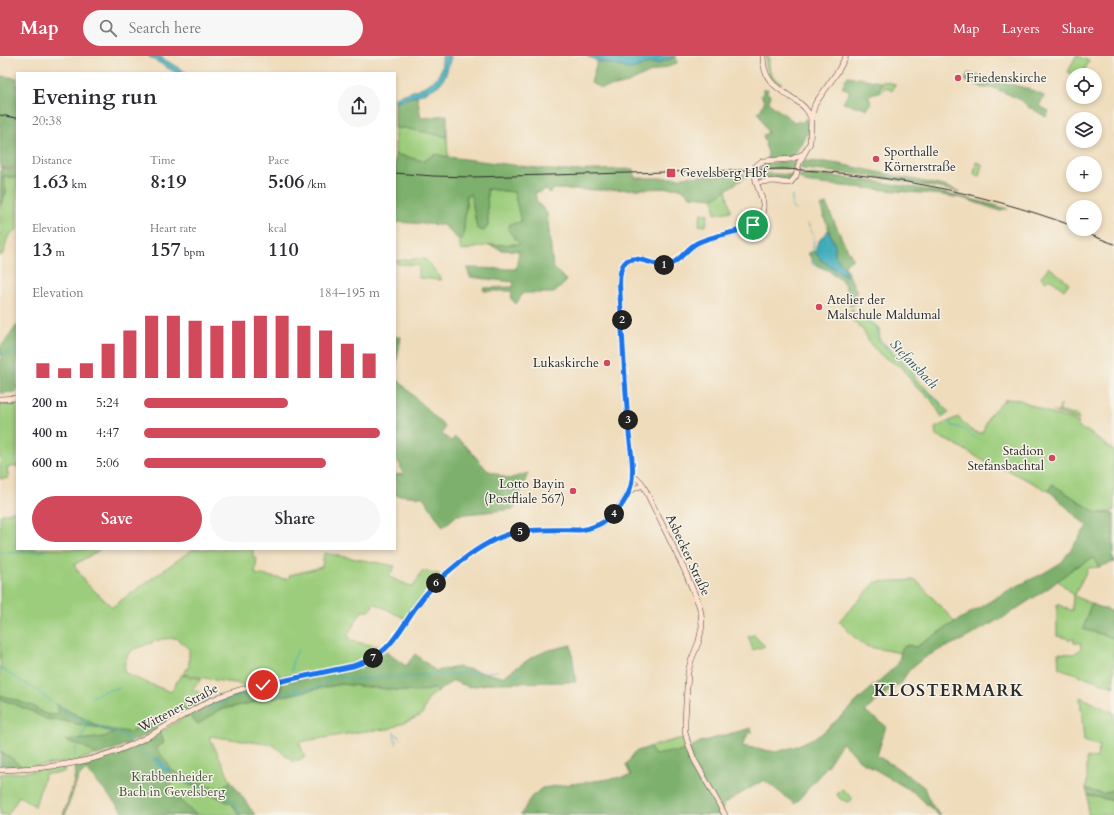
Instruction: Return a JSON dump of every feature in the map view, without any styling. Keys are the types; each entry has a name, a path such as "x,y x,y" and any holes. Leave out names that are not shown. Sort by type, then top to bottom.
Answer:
{"main road":[{"path":"763,56 763,67 768,79 806,108 811,118"},
{"path":"806,108 810,108 815,104 838,71 846,56"},
{"path":"761,182 775,181 787,183 791,182 796,176 797,167 810,143 811,118 815,104"},
{"path":"761,182 758,180 756,175 756,166 762,161 792,159 803,154"},
{"path":"792,159 796,162 797,167"},
{"name":"Wittener Straße","path":"0,770 74,764 142,740 190,711 223,695 364,663 377,656 390,644 418,604 435,584 455,566 483,545 500,537 519,532 537,530 581,530 596,526 610,519 629,492 632,480 619,285 621,269 627,262 633,259 668,265 677,260 697,243 753,225 760,219 763,210 763,202 756,182 756,175"},
{"path":"759,188 759,184 761,182"},
{"path":"0,399 16,398"},
{"path":"632,480 643,487"},
{"path":"629,492 635,488 643,487"},
{"name":"Asbecker Straße","path":"643,487 651,500 685,571 701,613 702,626 699,641 689,670 685,731 694,760 725,815"}],"green space":[{"path":"766,56 769,56 769,68 771,74 776,80 782,83 779,86 770,79 766,65"},
{"path":"1076,56 1089,61 1086,68 1070,68"},
{"path":"676,58 676,64 649,73 628,83 602,88 591,83 597,61 631,69 650,63 657,64"},
{"path":"968,73 1029,89 1044,96 1039,106 1049,111 1046,117 1029,108 1021,100 994,88 983,88 974,83 965,81"},
{"path":"0,76 16,78 16,169 0,167"},
{"path":"848,76 881,82 877,93 873,93 868,97 872,103 867,109 860,106 859,108 843,103 850,91 842,87"},
{"path":"882,81 895,84 892,91 886,87 880,94 877,93"},
{"path":"763,89 768,89 767,93 771,96 769,101 770,104 796,123 798,121 802,123 807,118 809,133 805,135 797,150 791,157 768,159 768,152 763,135 768,133 758,112 765,103 761,95 763,94"},
{"path":"417,95 421,118 447,115 447,137 405,128 396,128 396,102"},
{"path":"396,128 405,128 447,137 448,157 435,154 424,161 396,154"},
{"path":"396,154 424,161 435,154 448,157 561,171 634,169 635,178 680,179 683,177 750,174 714,198 690,196 681,188 600,190 554,189 550,193 545,189 535,193 537,202 547,213 553,267 567,281 554,293 523,293 516,304 511,299 512,291 484,291 483,288 513,287 514,282 470,277 467,268 516,269 519,251 502,250 489,245 520,244 508,230 510,224 521,222 514,192 487,189 488,226 484,231 477,229 471,194 467,195 463,238 459,240 443,225 396,222"},
{"path":"792,161 796,168 758,169 758,166 761,164"},
{"path":"803,161 839,164 944,186 961,192 865,175 803,169 800,168"},
{"path":"976,162 982,164 979,177 974,175"},
{"path":"1,168 16,171 16,178 3,176 6,192 0,206"},
{"path":"758,173 793,175 793,177 789,181 759,179"},
{"path":"799,175 830,176 898,185 954,195 1008,209 1002,209 1001,211 962,198 941,195 810,183 802,180"},
{"path":"3,176 16,178 16,231 12,233 7,240 3,254 0,257 0,206 6,192"},
{"path":"487,189 514,192 521,222 520,244 489,245 461,251 459,240 463,238 467,195 471,193 477,229 488,226"},
{"path":"726,190 731,211 715,214 714,198"},
{"path":"826,204 853,259 844,265 857,292 854,295 858,302 850,306 845,284 828,270 814,263 808,253 816,251 821,261 846,276 840,262 835,256 835,246 820,206"},
{"path":"701,213 708,214 706,226 699,225"},
{"path":"424,258 441,280 419,278 419,265 397,264 396,261"},
{"path":"1049,267 1069,283 1064,290 1049,278 1045,282 1041,277"},
{"path":"853,308 853,311 857,317 867,320 878,327 880,340 911,369 916,379 949,413 942,417 931,399 914,385 903,368 882,356 871,345 863,330 847,313"},
{"path":"16,326 16,392 0,393 0,359 2,358 0,347"},
{"path":"396,337 401,337 396,365"},
{"path":"396,378 445,427 442,434 451,441 455,437 467,447 487,470 509,479 528,473 514,509 457,515 443,527 423,497 396,495 396,474 403,475 399,462 396,460"},
{"name":"Stadion Stefansbachtal","path":"1006,399 1020,400 1052,414 1073,420 1079,423 1077,426 1085,431 1086,430 1114,451 1114,510 1112,512 1097,513 1052,484 1049,491 1005,469 989,464 955,444 936,436 935,428 958,417 975,432 982,433 990,414"},
{"path":"16,400 16,404 0,405 0,401"},
{"path":"16,404 16,466 7,468 9,478 0,479 0,405"},
{"path":"1061,404 1059,411 1073,415 1074,413 1079,420 1057,413 1053,410 1058,413"},
{"path":"1052,484 1097,513 1114,514 1114,553 1111,555 1114,562 1099,567 1093,558 1075,567 1050,587 1001,619 919,661 906,675 902,683 895,686 865,711 886,726 877,756 896,767 924,787 935,809 941,815 938,815 915,793 859,760 842,743 827,766 795,804 764,780 723,804 722,815 521,815 531,797 542,788 631,776 626,765 635,752 649,747 655,755 679,752 686,750 700,742 751,728 752,732 749,732 742,746 776,752 794,747 820,735 898,664 902,648 908,645 916,647 1009,590 1044,573 1062,562 1087,526 1049,491"},
{"path":"16,510 16,550 99,550 74,565 85,582 112,607 192,550 253,550 253,558 257,558 255,574 285,579 289,578 290,575 322,567 324,553 395,566 389,577 413,587 422,571 439,574 440,576 406,619 374,603 370,611 362,611 348,634 350,640 384,647 364,660 341,667 242,687 237,683 183,674 189,666 189,649 176,638 162,639 134,649 128,654 124,672 142,681 171,692 181,675 202,679 192,689 210,698 112,750 74,761 23,768 10,757 0,752 0,515"},
{"path":"1093,558 1099,567 1088,568 1075,596 1091,604 1083,629 1114,638 1114,687 1059,668 1058,653 1074,654 1081,649 1081,643 1074,643 1074,639 1057,636 1057,604 1072,611 1073,594 1057,580 1075,567"},
{"path":"916,580 955,622 916,647 908,645 902,648 901,653 869,647 860,643 839,621 876,582"},
{"path":"1091,604 1114,612 1114,638 1083,629"},
{"path":"754,635 765,646 753,650 748,636"},
{"path":"571,645 576,682 493,683 470,687 453,681 437,692 435,689 415,692 341,684 219,710 198,724 188,715 222,698 242,691 342,671 386,652 406,666 415,654 436,671 459,667 502,677 531,658 546,651"},
{"name":"Krabbenheider Bach in Gevelsberg","path":"341,684 415,692 435,688 437,692 428,699 422,715 389,729 365,731 299,742 305,757 294,762 273,745 209,736 231,781 230,782 249,815 132,815 156,748 164,742 160,732 188,715 198,723 219,710"},
{"path":"0,695 33,706 43,713 50,715 59,713 56,704 102,728 128,732 155,723 205,696 210,698 169,723 127,744 97,755 84,747 66,741 97,738 115,733 95,727 46,719 29,710 0,699"},
{"path":"1080,697 1114,713 1114,789 1103,794 1086,789 1087,757 1096,759 1100,746 1084,741"},
{"name":"Krabbenheider Bach in Gevelsberg","path":"160,732 164,743 156,748 173,771 219,789 231,781 255,815 239,815 232,804 174,778 170,792 197,815 126,815 86,770 78,778 65,815 63,815 73,786 76,766 131,747"},
{"path":"682,738 686,750 655,755 649,747"},
{"path":"0,752 10,757 23,768 0,769"},
{"path":"64,767 65,771 60,773 45,774 35,806 19,796 8,815 0,814 0,774"},
{"path":"842,789 853,799 848,802 840,799 837,795"},
{"path":"1086,789 1103,794 1114,789 1114,801 1088,795"},
{"path":"1088,795 1114,801 1114,815 1088,815"}],"water":[{"path":"148,56 159,56 185,72 174,72"},
{"path":"442,56 451,56 446,74 439,84 421,94 396,102 396,97 418,89 433,81 440,72"},
{"path":"587,56 612,56 617,58 632,59 644,56 676,56 657,64 650,63 631,69 597,61"},
{"path":"828,230 835,246 835,256 845,269 846,276 825,263 817,254 816,249 818,242"},
{"path":"157,757 170,770 170,772 165,770 160,765 155,759"}],"waterway":[{"name":"Stefansbach","path":"792,195 792,207 795,211"},
{"name":"Stefansbach","path":"808,224 814,237 812,264 846,277"},
{"name":"Stefansbach","path":"850,284 852,304"},
{"name":"Stefansbach","path":"853,311 857,317 871,324 877,329 878,340 907,367 917,384 939,403 945,416"},
{"path":"0,354 10,354 16,351"},
{"name":"Stefansbach","path":"949,422 953,426 964,429 978,439"},
{"path":"0,553 39,552 46,550"},
{"path":"292,671 292,662 298,650"},
{"path":"0,668 38,691 60,709 87,723 123,735 132,743"},
{"path":"277,695 318,687 325,684 333,677 341,676 350,680 377,678 380,676 401,676 404,678 429,674 458,674 461,672 480,673 497,671"},
{"path":"514,674 523,675"},
{"path":"294,685 296,691"},
{"path":"92,697 104,691 119,688"},
{"path":"203,708 205,709 235,697 259,694"},
{"path":"264,695 270,695"},
{"path":"80,742 87,723"},
{"path":"394,732 396,744"},
{"path":"394,732 401,739"},
{"path":"135,745 168,774 232,800 241,815"},
{"path":"75,756 75,750 78,746"}],"railway":[{"path":"0,115 16,118"},
{"path":"396,173 472,177 783,169 820,171 931,186 1003,203 1066,224"},
{"path":"1093,236 1114,244"}],"place":[{"name":"Friedenskirche","path":"958,78"},
{"name":"Sporthalle Körnerstraße","path":"876,159"},
{"name":"Gevelsberg Hbf","path":"671,173"},
{"name":"Atelier der Malschule Maldumal","path":"819,307"},
{"name":"Lukaskirche","path":"607,363"},
{"name":"Stadion Stefansbachtal","path":"1052,458"},
{"name":"Lotto Bayin (Postfliale 567)","path":"573,491"}],"district":[{"name":"KLOSTERMARK","path":"949,690"}],"route":[{"path":"263,685 353,666 364,663 377,656 390,644 429,590 474,551 491,541 521,531 581,530 596,526 610,519 629,492 632,482 632,464 621,319 619,278 621,269 624,264 633,259 658,264 671,264 697,243 753,225"}]}
